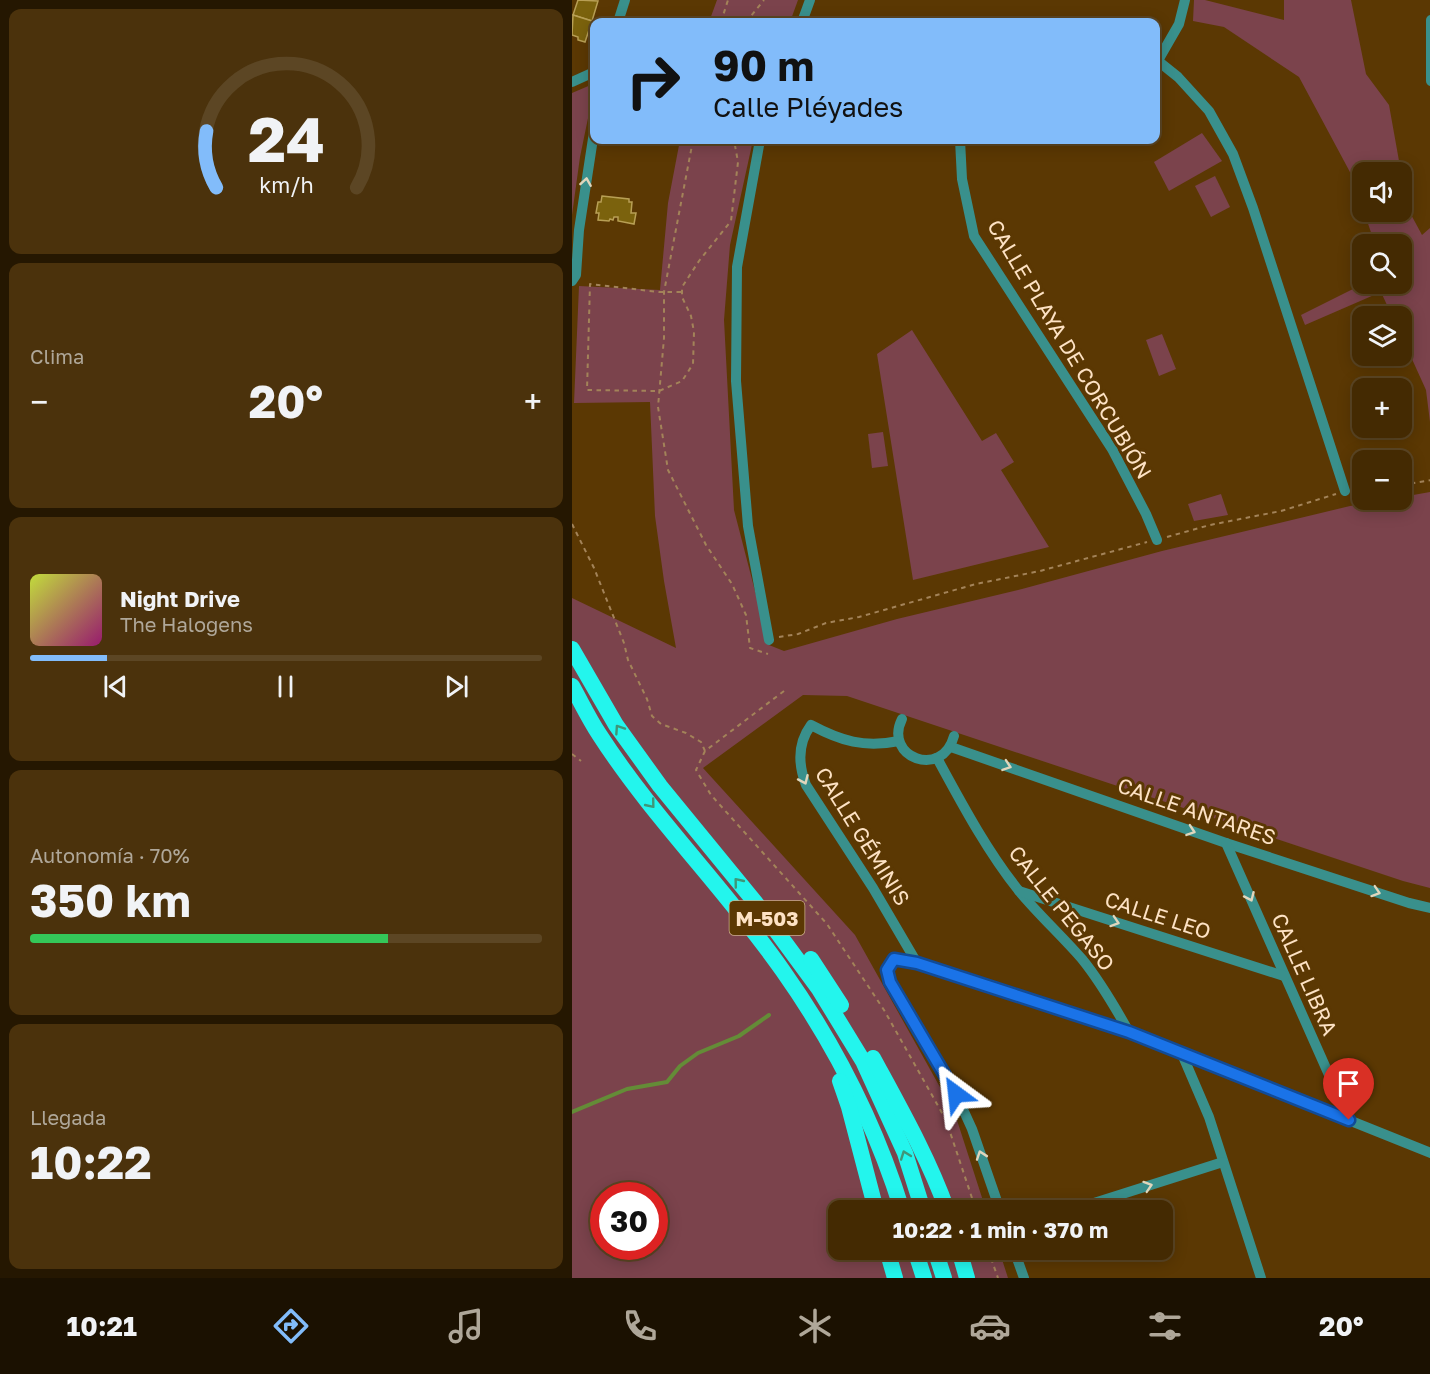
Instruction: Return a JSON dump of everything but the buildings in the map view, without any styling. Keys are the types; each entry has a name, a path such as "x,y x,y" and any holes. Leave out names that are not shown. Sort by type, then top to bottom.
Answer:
{"highway":[{"name":"M-503","path":"572,649 616,725 653,777 755,902 819,989 863,1061 905,1153 920,1200"},
{"name":"M-503","path":"572,686 598,734 784,971 847,1073 886,1160 899,1200"},
{"name":"M-503","path":"755,902 795,937 828,982 919,1142 943,1200"},
{"name":"M-503","path":"784,971 836,1070 849,1107 873,1200"},
{"path":"890,1260 895,1278"},
{"path":"918,1260 924,1278"},
{"path":"938,1260 944,1278"},
{"path":"962,1260 967,1278"}],"street":[{"path":"619,18 625,0"},
{"path":"803,18 810,0"},
{"path":"1160,57 1180,24 1185,0"},
{"path":"1430,20 1430,81"},
{"path":"1160,64 1178,77 1209,111 1233,154 1253,208 1344,491"},
{"path":"572,82 590,74"},
{"path":"572,281 576,274 579,230 592,144"},
{"path":"759,144 737,267 736,381 748,526 772,639"},
{"name":"CALLE PLAYA DE CORCUBIÓN","path":"960,144 962,179 974,236 1112,449 1157,540"},
{"path":"902,719 898,731 899,741 904,750 915,758 926,761 937,758"},
{"name":"CALLE GÉMINIS","path":"899,741 858,744 832,737 811,725 803,735 800,770 806,785 873,888 917,963"},
{"name":"CALLE ANTARES","path":"937,758 946,753 953,741 1226,843 1428,908"},
{"name":"CALLE PEGASO","path":"937,758 972,821 1019,891 1083,960 1114,1004 1129,1032"},
{"name":"CALLE LIBRA","path":"1226,843 1349,1120"},
{"name":"CALLE LEO","path":"1019,891 1284,976"},
{"path":"1428,908 1430,921"},
{"path":"997,1200 972,1129 956,1094 890,982 887,970 894,959 917,963 1129,1032 1430,1153"},
{"path":"1182,1054 1209,1118 1260,1278"},
{"path":"1103,1200 1223,1162"},
{"path":"1018,1260 1024,1278"}],"path":[{"path":"722,18 728,0"},
{"path":"750,18 762,0"},
{"path":"692,144 664,292 664,338 658,407 668,470 706,545 732,584 746,615 750,648 768,654"},
{"path":"681,292 590,284 587,390 659,391 682,381 693,364 694,332 691,316 681,292 699,261 731,221 738,162 735,144"},
{"path":"1412,483 1430,480"},
{"path":"772,639 798,634 826,623 859,617 976,584 1040,571 1210,525 1281,511 1344,491"},
{"path":"572,524 594,568 624,643 628,660 653,716 661,724 686,733 701,742 705,751"},
{"path":"784,691 705,751 696,770 711,795 827,924 884,1010 946,1120 973,1200"},
{"path":"572,754 581,761"},
{"path":"992,1260 998,1278"}],"shaded area":[{"path":"717,0 798,0 791,18 710,18"},
{"path":"1194,0 1205,0 1284,20 1284,0 1351,0 1366,74 1389,105 1399,162 1352,162 1352,177 1299,77 1224,27 1193,21"},
{"path":"590,85 590,108 572,215 572,93"},
{"path":"1202,133 1222,161 1169,191 1154,162"},
{"path":"679,144 752,144 730,245 724,320 734,510 769,645 784,651 897,619 1022,589 1162,551 1350,506 1352,506 1352,510 1412,510 1412,495 1430,492 1430,888 847,696 803,695 703,768 855,935 955,1114 983,1200 828,1200 828,1260 1002,1260 1008,1278 572,1278 572,598 676,648 655,516 650,402 574,403 579,286 660,290 668,203"},
{"path":"1215,176 1230,207 1211,217 1195,186"},
{"path":"1412,216 1422,235 1430,228 1430,422 1426,390 1412,359 1412,306 1387,306 1382,294 1412,294 1412,234 1372,234 1367,222 1412,222"},
{"path":"1352,290 1352,294 1376,294 1305,325 1301,315"},
{"path":"912,330 982,441 996,433 1014,462 1001,470 1049,547 913,580 877,354"},
{"path":"1162,334 1176,369 1159,376 1146,340"},
{"path":"883,432 888,466 872,468 868,434"},
{"path":"1221,494 1228,515 1194,521 1188,504"}],"waterway":[{"path":"572,1112 627,1089 667,1082 680,1066 698,1053 739,1036 769,1015"}],"route":[{"path":"956,1094 890,982 887,970 894,959 917,963 1129,1032 1349,1120"}]}
